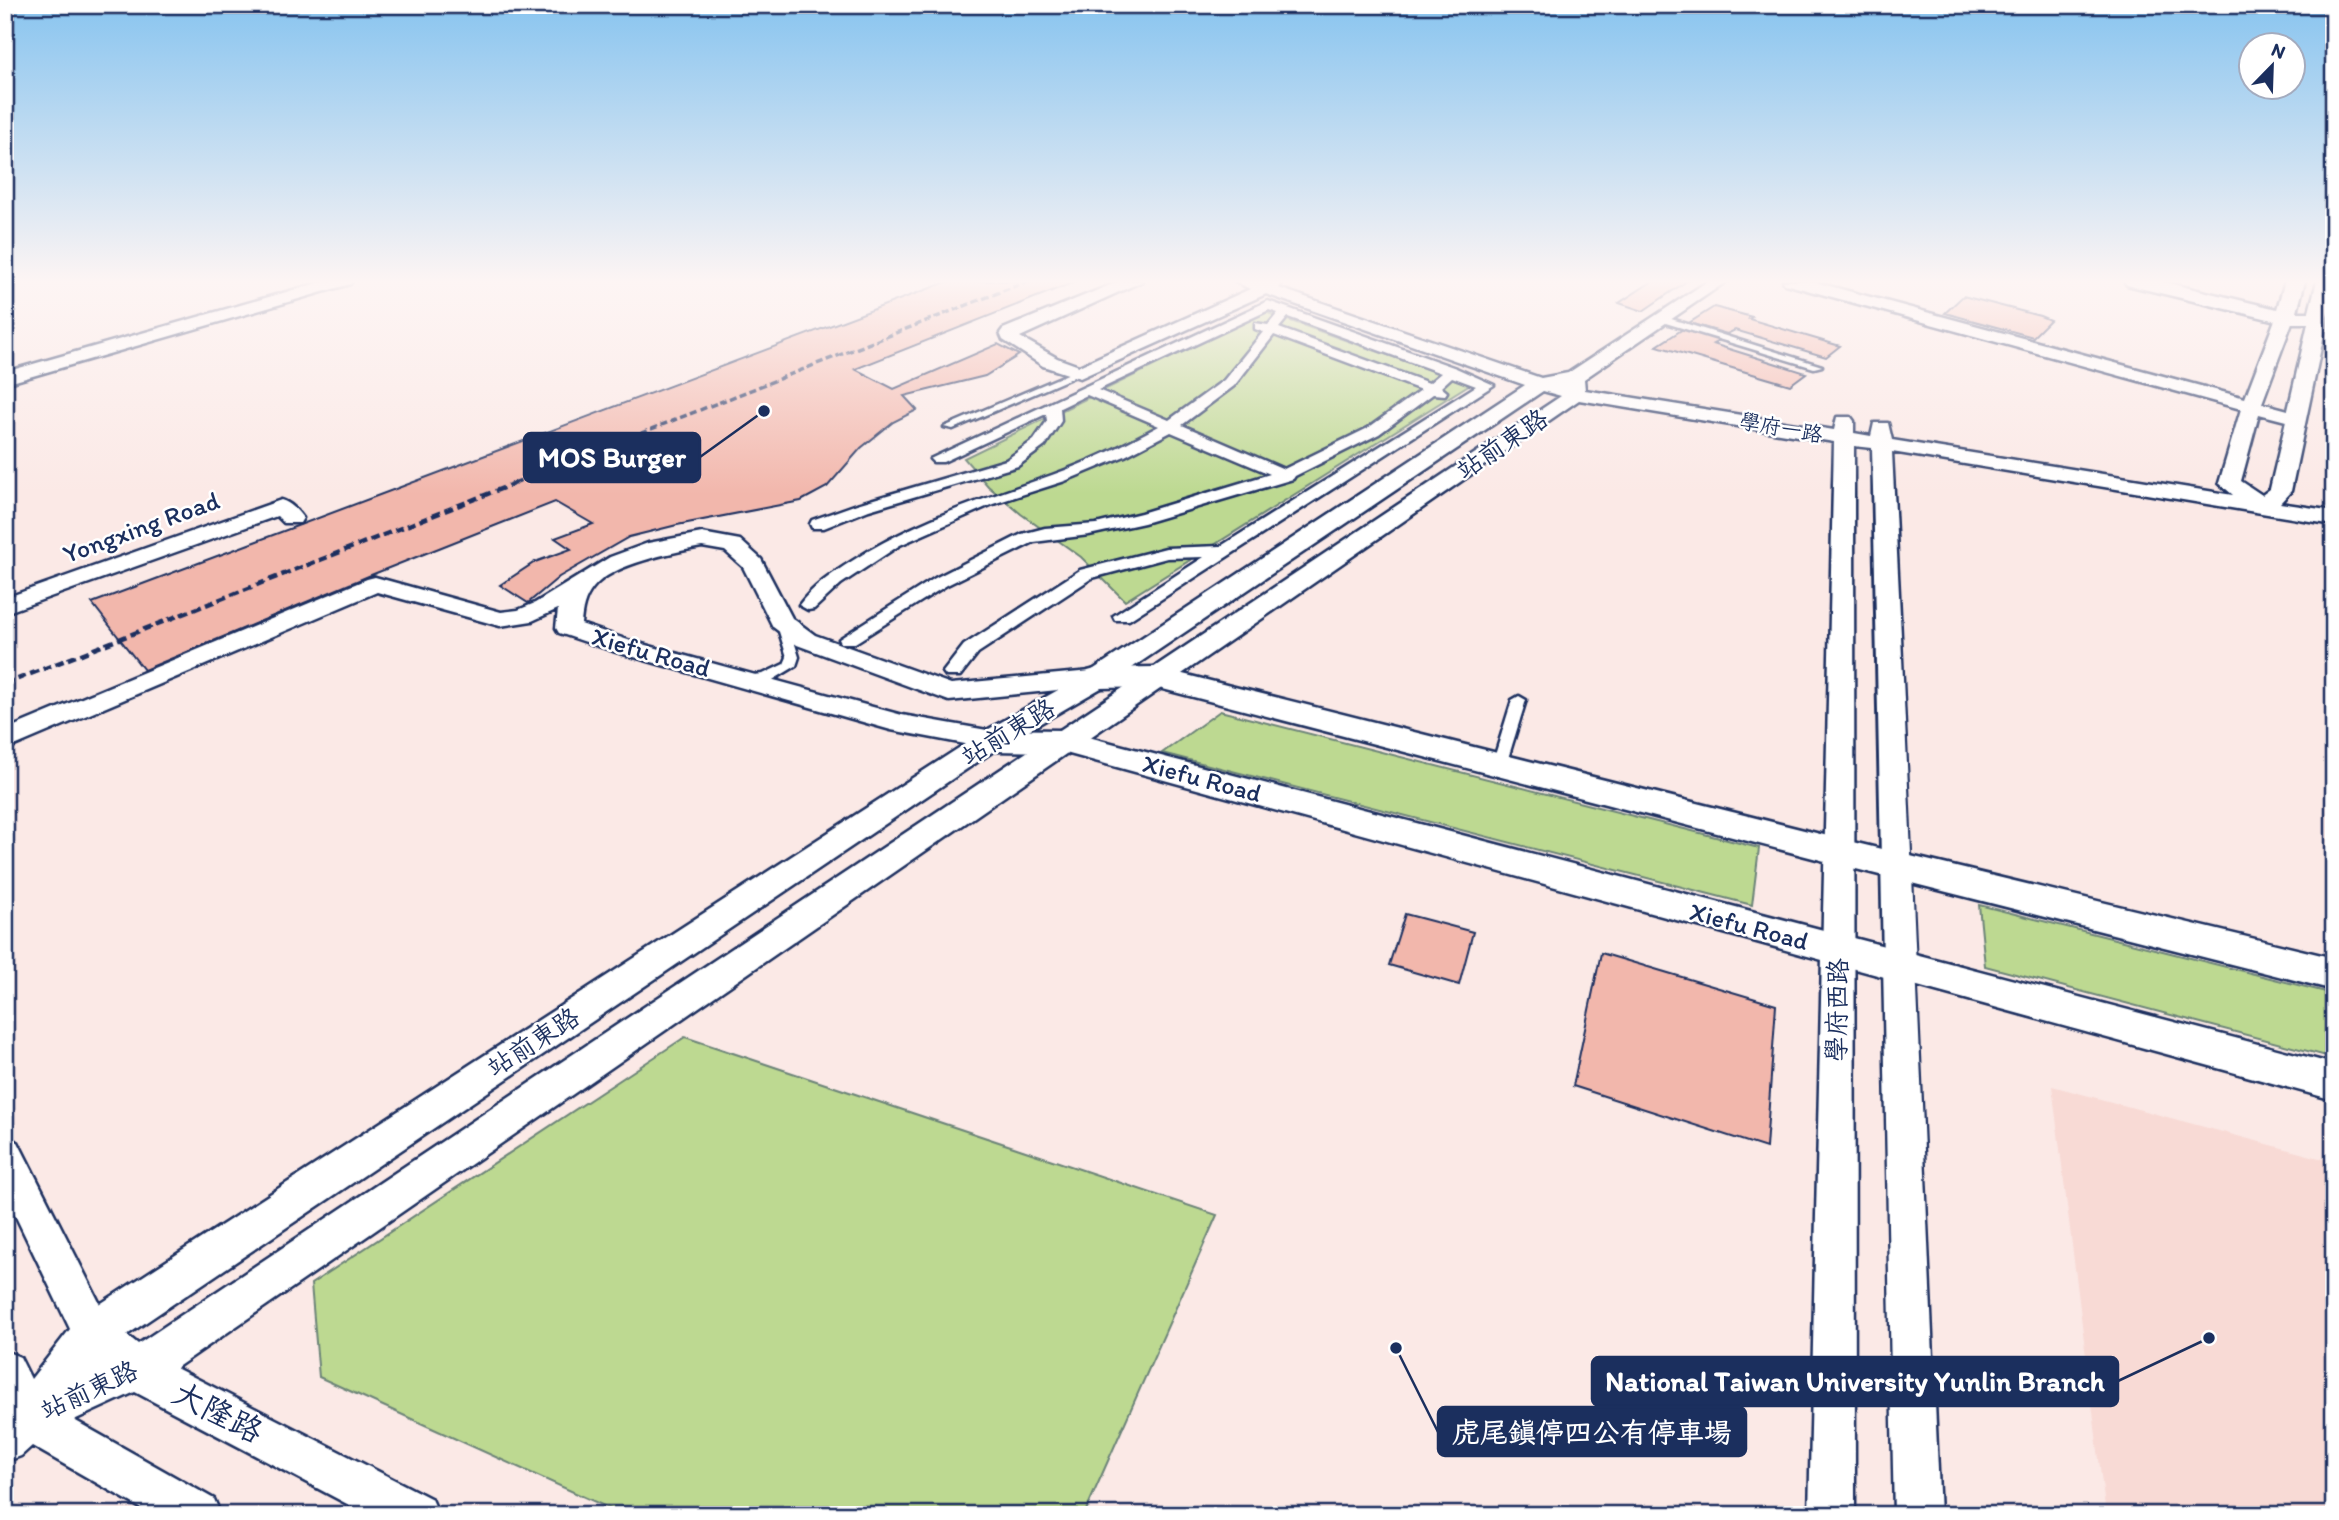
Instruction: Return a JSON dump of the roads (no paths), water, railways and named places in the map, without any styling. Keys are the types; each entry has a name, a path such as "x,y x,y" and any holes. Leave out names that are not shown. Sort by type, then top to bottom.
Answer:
{"street":[{"path":"5,365 51,352"},
{"path":"5,378 96,352"},
{"path":"1028,352 1080,372 1125,352"},
{"path":"938,459 1167,352"},
{"path":"808,605 835,580 894,541 987,501 1059,478 1120,453 1171,426 1229,383 1255,352"},
{"path":"1330,352 1462,400"},
{"path":"1122,616 1487,384 1399,352"},
{"path":"1453,352 1539,384"},
{"name":"學府一路","path":"1485,352 1575,385 1882,436 2334,518"},
{"path":"1575,385 1619,352"},
{"path":"2050,352 2297,418"},
{"path":"2271,352 2251,407 2230,483 2263,506 2280,491 2311,352"},
{"path":"848,639 959,570 1039,534 1105,527 1208,500 1328,457 1364,438 1432,389 1451,371"},
{"name":"站前東路","path":"16,1429 93,1333 991,740 1099,678 1539,384 1575,385"},
{"name":"站前東路","path":"16,1429 136,1370 1062,741 1575,385"},
{"path":"1087,390 1317,490"},
{"path":"818,524 874,503 1012,463 1040,443 1055,421 1052,406"},
{"name":"學府西路","path":"1832,1515 1845,430"},
{"path":"1882,436 1917,1515"},
{"name":"學府一路","path":"1882,436 2230,483 2334,500"},
{"name":"Yongxing Road","path":"5,606 281,507 292,518"},
{"path":"5,741 193,662 373,580 500,618 514,619 532,615 618,562 678,542 702,540 732,545 752,564 782,621 806,640 948,693 1099,678 1155,677 1840,852 2334,974"},
{"path":"953,673 971,649 1086,574 1166,553 1222,551"},
{"name":"Xiefu Road","path":"585,581 571,605 568,628 622,646 901,724 991,740 1062,741 2334,1082"},
{"name":"大隆路","path":"5,1154 93,1333 136,1370 416,1515"},
{"path":"5,1372 16,1429 198,1515"}],"lane":[{"path":"1771,352 1817,366"},
{"path":"949,426 1080,372"},
{"path":"747,679 766,678 790,666 793,657 782,621"},
{"path":"1499,765 1519,700"}],"railway":[{"path":"514,483 848,352"},
{"path":"5,684 518,482"}],"place":[{"name":"MOS Burger","path":"764,411"},
{"name":"National Taiwan University Yunlin Branch","path":"2209,1338"},
{"name":"虎尾鎮停四公有停車場","path":"1396,1348"}]}
